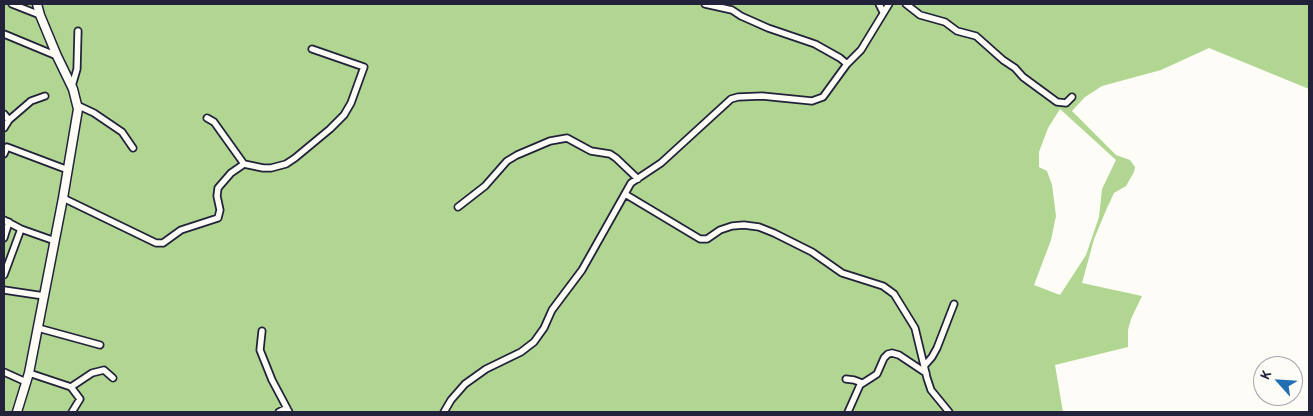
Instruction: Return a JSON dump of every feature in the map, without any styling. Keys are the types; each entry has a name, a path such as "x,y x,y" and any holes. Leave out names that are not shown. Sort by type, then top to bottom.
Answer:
{"street":[{"path":"12,4 40,15"},
{"path":"17,412 29,373 55,242 78,109 72,86 57,56 37,4"},
{"path":"705,4 732,10 768,28 815,44 847,64"},
{"path":"879,4 883,12"},
{"path":"444,412 451,400 465,384 486,369 522,352 534,342 544,328 552,310 582,270 631,184 661,163 731,99 762,96 812,101 822,97 847,64 861,50 889,4"},
{"path":"906,4 920,15 945,22 957,31 976,36 1015,68 1023,77 1056,102 1066,103 1072,97"},
{"path":"72,86 77,69 78,30"},
{"path":"4,34 57,56"},
{"path":"63,198 156,243 163,243 182,230 218,218 220,210 217,196 218,188 231,173 244,164 267,168 289,162 330,129 346,111 364,67 312,50"},
{"path":"4,128 9,120 31,101 45,96"},
{"path":"77,104 94,112 122,132 133,148"},
{"path":"4,114 9,120"},
{"path":"207,118 214,122 244,164"},
{"path":"458,207 485,186 507,161 550,141 567,138 591,151 610,154 638,179"},
{"path":"4,154 5,145 68,170"},
{"path":"625,194 700,239 707,239 720,230 732,226 759,227 812,252 842,273 883,286 894,294 909,315 915,328 932,390 949,412"},
{"path":"4,238 6,221 55,242"},
{"path":"4,274 21,229"},
{"path":"4,298 5,290 44,296"},
{"path":"925,365 937,348 954,304"},
{"path":"38,328 100,345"},
{"path":"262,331 260,350 272,380 288,410 279,412"},
{"path":"848,412 862,383 877,374 884,358 890,354 899,355 926,373"},
{"path":"72,387 92,373 104,370 113,378"},
{"path":"4,372 26,382"},
{"path":"29,373 72,387 80,399 72,412"},
{"path":"846,378 862,383"}],"green space":[{"path":"4,4 1309,4 1309,89 1209,48 1161,70 1102,86 1085,97 1072,111 1116,155 1130,160 1135,167 1126,186 1114,193 1107,208 1094,239 1082,283 1142,296 1131,319 1128,330 1128,347 1055,365 1063,412 4,412","holes":["1060,109 1116,160 1102,189 1099,217 1086,255 1060,295 1034,285 1051,240 1056,216 1052,185 1047,171 1039,167 1039,152 1048,128"]}]}
